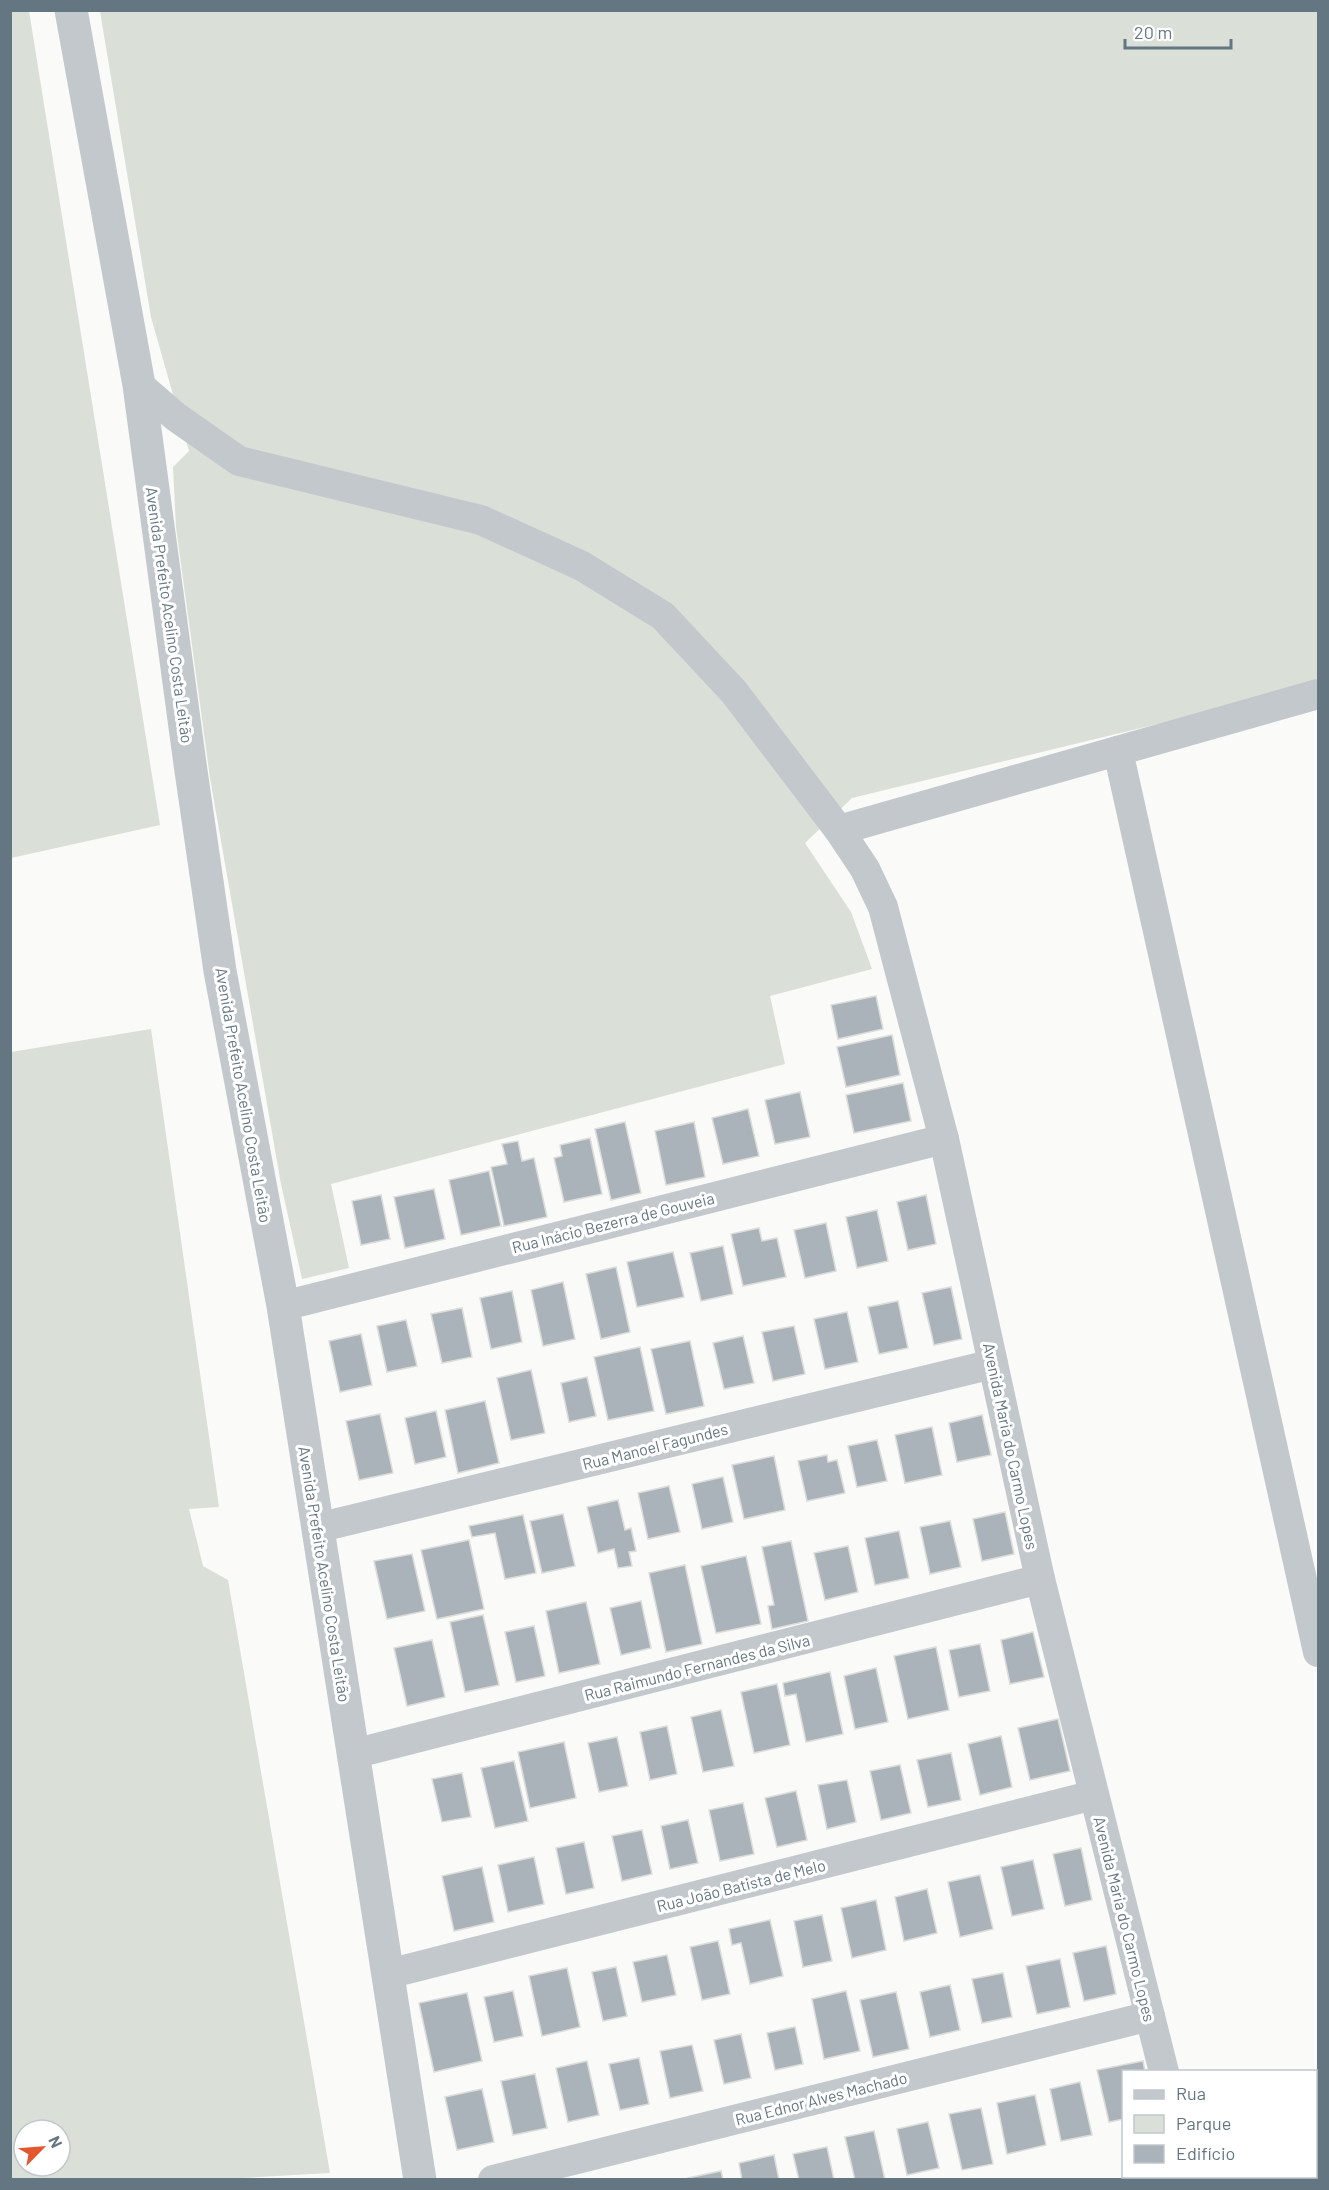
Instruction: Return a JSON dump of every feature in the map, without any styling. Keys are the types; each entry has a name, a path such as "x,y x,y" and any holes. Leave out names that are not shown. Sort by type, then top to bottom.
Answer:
{"street":[{"name":"Avenida Prefeito Acelino Costa Leitão","path":"71,10 139,385 220,971 283,1306 420,2180"},
{"name":"Avenida Maria do Carmo Lopes","path":"139,385 176,417 239,460 481,520 582,566 663,616 734,692 839,830 865,869 883,907 944,1139 1040,1579 1164,2070"},
{"path":"839,830 1318,694"},
{"path":"1118,751 1318,1652"},
{"name":"Rua Inácio Bezerra de Gouveia","path":"283,1306 944,1139"},
{"name":"Rua Manoel Fagundes","path":"318,1528 993,1364"},
{"name":"Rua Raimundo Fernandes da Silva","path":"353,1754 1040,1579"},
{"name":"Rua João Batista de Melo","path":"388,1974 1094,1795"},
{"name":"Rua Ednor Alves Machado","path":"493,2180 1150,2016"}],"green space":[{"path":"10,11 29,11 160,825 11,858"},
{"path":"100,11 1318,11 1318,685 852,798 805,843 851,912 872,969 770,996 785,1064 331,1184 349,1268 302,1279 281,1184 210,778 176,527 173,467 189,451 151,317"},
{"path":"151,1029 219,1507 189,1509 203,1566 228,1580 330,2173 206,2180 11,2179 11,1052"}],"building":[{"path":"876,996 883,1029 838,1039 831,1005"},
{"path":"892,1035 900,1075 846,1087 837,1047"},
{"path":"903,1083 911,1121 854,1133 846,1095"},
{"path":"800,1092 810,1137 775,1144 765,1100"},
{"path":"748,1109 759,1156 723,1164 712,1118"},
{"path":"625,1122 641,1193 611,1200 595,1129"},
{"path":"694,1122 705,1177 666,1185 655,1131"},
{"path":"590,1138 602,1194 564,1202 554,1158 562,1156 560,1145"},
{"path":"518,1141 522,1161 534,1158 547,1217 504,1226 491,1167 507,1164 502,1144"},
{"path":"489,1171 501,1226 461,1235 449,1180"},
{"path":"434,1189 445,1239 405,1248 394,1197"},
{"path":"381,1195 390,1239 361,1245 352,1201"},
{"path":"926,1195 936,1244 908,1250 897,1202"},
{"path":"877,1210 888,1261 857,1268 846,1217"},
{"path":"826,1223 836,1271 805,1278 794,1230"},
{"path":"759,1228 762,1241 777,1238 786,1277 743,1286 731,1234"},
{"path":"723,1246 733,1294 701,1301 690,1253"},
{"path":"673,1252 684,1297 637,1307 627,1262"},
{"path":"616,1267 630,1332 601,1339 586,1274"},
{"path":"563,1282 575,1339 543,1346 531,1290"},
{"path":"951,1287 962,1339 934,1345 922,1293"},
{"path":"512,1291 522,1342 491,1349 480,1298"},
{"path":"898,1301 908,1348 879,1354 868,1307"},
{"path":"462,1308 472,1357 442,1363 431,1314"},
{"path":"847,1312 858,1362 825,1369 814,1319"},
{"path":"406,1320 417,1366 387,1372 377,1326"},
{"path":"794,1326 805,1374 773,1381 762,1332"},
{"path":"361,1334 372,1385 340,1392 329,1341"},
{"path":"743,1336 754,1383 724,1389 713,1343"},
{"path":"690,1341 704,1406 666,1414 651,1349"},
{"path":"640,1347 654,1411 608,1420 594,1357"},
{"path":"531,1370 545,1433 511,1440 497,1378"},
{"path":"587,1377 596,1416 569,1422 561,1383"},
{"path":"485,1401 499,1463 458,1473 445,1410"},
{"path":"436,1411 446,1457 415,1464 405,1418"},
{"path":"380,1414 393,1473 359,1480 346,1421"},
{"path":"982,1415 991,1455 957,1462 949,1423"},
{"path":"932,1427 942,1475 905,1483 895,1435"},
{"path":"877,1440 887,1481 857,1487 848,1446"},
{"path":"827,1455 828,1462 837,1460 845,1493 807,1501 798,1461"},
{"path":"774,1456 785,1510 744,1519 732,1465"},
{"path":"723,1477 733,1522 702,1529 692,1484"},
{"path":"669,1486 680,1532 648,1539 638,1493"},
{"path":"618,1500 625,1530 631,1528 636,1551 629,1552 632,1566 618,1568 614,1549 598,1553 587,1507"},
{"path":"1005,1512 1014,1554 982,1561 973,1519"},
{"path":"563,1514 575,1566 542,1573 530,1521"},
{"path":"523,1515 536,1573 505,1579 495,1533 472,1537 469,1526"},
{"path":"950,1521 961,1567 930,1574 920,1527"},
{"path":"899,1531 909,1578 875,1585 865,1538"},
{"path":"469,1540 484,1609 437,1619 421,1550"},
{"path":"791,1541 808,1621 772,1629 768,1606 774,1605 762,1547"},
{"path":"848,1546 858,1592 825,1600 814,1553"},
{"path":"412,1554 425,1611 387,1619 374,1561"},
{"path":"746,1556 761,1624 716,1633 701,1566"},
{"path":"685,1565 702,1644 666,1652 649,1573"},
{"path":"641,1601 651,1648 621,1655 610,1608"},
{"path":"586,1602 600,1664 559,1673 546,1611"},
{"path":"483,1615 499,1685 465,1692 450,1622"},
{"path":"534,1626 545,1676 516,1682 505,1632"},
{"path":"1033,1632 1044,1677 1010,1684 1001,1640"},
{"path":"432,1640 445,1697 407,1706 394,1648"},
{"path":"980,1644 990,1691 959,1697 949,1650"},
{"path":"936,1647 949,1710 908,1719 894,1656"},
{"path":"876,1668 888,1722 855,1729 844,1676"},
{"path":"830,1672 843,1734 806,1742 796,1694 785,1696 783,1683"},
{"path":"777,1684 790,1745 754,1753 741,1692"},
{"path":"721,1710 734,1766 703,1772 691,1717"},
{"path":"1058,1719 1070,1771 1030,1780 1018,1728"},
{"path":"667,1726 677,1774 650,1780 640,1732"},
{"path":"1001,1736 1012,1787 980,1795 968,1744"},
{"path":"617,1737 628,1786 599,1792 588,1743"},
{"path":"564,1742 576,1798 530,1808 518,1752"},
{"path":"951,1753 961,1800 928,1807 917,1760"},
{"path":"514,1761 528,1821 495,1828 481,1768"},
{"path":"900,1765 911,1813 881,1820 870,1771"},
{"path":"462,1773 471,1817 442,1822 432,1779"},
{"path":"847,1780 856,1822 827,1829 818,1785"},
{"path":"796,1791 807,1840 777,1847 765,1798"},
{"path":"743,1803 754,1854 720,1861 709,1810"},
{"path":"688,1820 698,1863 670,1869 661,1826"},
{"path":"642,1830 652,1874 622,1881 612,1836"},
{"path":"584,1842 594,1888 566,1894 556,1848"},
{"path":"1081,1848 1092,1900 1065,1906 1053,1854"},
{"path":"534,1857 544,1904 508,1912 498,1865"},
{"path":"1033,1860 1044,1909 1012,1916 1001,1867"},
{"path":"482,1867 494,1922 454,1931 442,1876"},
{"path":"980,1875 993,1929 960,1937 948,1882"},
{"path":"927,1889 937,1933 904,1941 895,1897"},
{"path":"876,1900 886,1950 852,1958 841,1908"},
{"path":"822,1915 832,1961 803,1967 794,1921"},
{"path":"770,1920 783,1976 750,1984 741,1943 732,1945 729,1929"},
{"path":"718,1941 730,1994 702,2000 690,1947"},
{"path":"1106,1946 1116,1994 1084,2001 1073,1953"},
{"path":"667,1955 676,1995 642,2002 633,1962"},
{"path":"1060,1959 1070,2007 1037,2014 1026,1966"},
{"path":"616,1967 627,2016 603,2021 592,1972"},
{"path":"567,1968 580,2027 542,2036 529,1976"},
{"path":"1003,1973 1012,2017 982,2023 972,1979"},
{"path":"950,1985 960,2030 930,2037 920,1992"},
{"path":"513,1991 523,2036 494,2042 484,1997"},
{"path":"846,1991 860,2051 824,2059 812,1999"},
{"path":"896,1992 909,2049 873,2057 860,2000"},
{"path":"467,1993 482,2061 434,2072 419,2003"},
{"path":"795,2027 803,2064 775,2070 767,2033"},
{"path":"741,2034 751,2078 724,2084 714,2040"},
{"path":"692,2045 703,2091 670,2098 660,2051"},
{"path":"639,2058 649,2104 620,2110 609,2064"},
{"path":"587,2061 599,2115 568,2122 556,2068"},
{"path":"1143,2061 1145,2070 1122,2070 1122,2119 1109,2122 1097,2070"},
{"path":"535,2074 547,2128 513,2135 501,2081"},
{"path":"1080,2082 1092,2135 1061,2141 1050,2089"},
{"path":"482,2089 494,2142 457,2150 445,2097"},
{"path":"1035,2095 1046,2145 1007,2154 997,2103"},
{"path":"981,2108 993,2164 962,2170 949,2114"},
{"path":"928,2122 939,2168 907,2175 897,2129"},
{"path":"874,2131 885,2180 855,2180 845,2137"},
{"path":"827,2147 834,2180 799,2180 793,2154"},
{"path":"774,2155 779,2180 742,2180 739,2163"},
{"path":"721,2171 723,2180 689,2180 688,2178"},
{"path":"1126,2178 1158,2178 1159,2180 1126,2180"}]}
